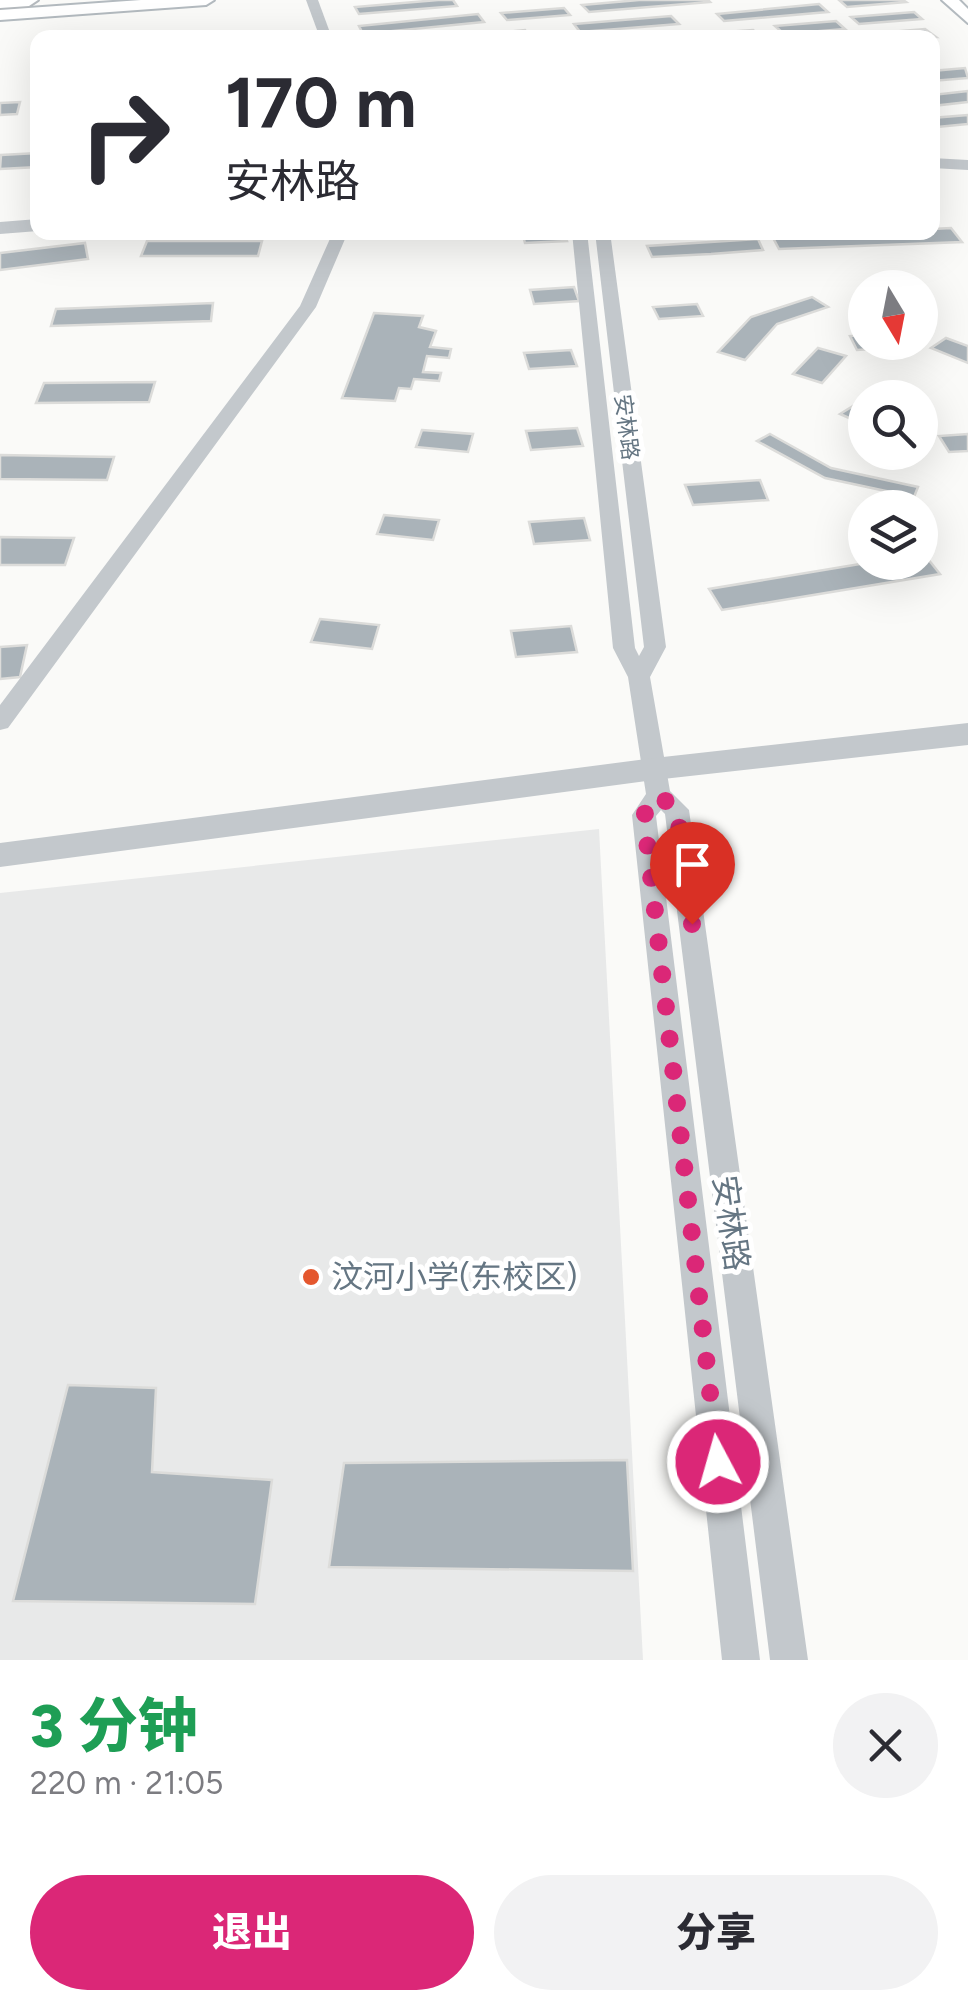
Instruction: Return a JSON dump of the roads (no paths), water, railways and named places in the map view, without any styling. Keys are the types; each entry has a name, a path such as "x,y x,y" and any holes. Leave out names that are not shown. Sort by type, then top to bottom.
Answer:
{"highway":[{"path":"0,9 29,0"}],"main road":[{"path":"0,9 127,0"},
{"path":"0,9 206,0"},
{"path":"950,0 968,18"}],"street":[{"path":"312,0 323,30"},
{"path":"940,164 968,165"},
{"path":"0,228 30,226"},
{"path":"0,722 308,308 338,240"},
{"name":"安林路","path":"580,240 624,648 640,677 656,782 677,810 789,1660"},
{"name":"安林路","path":"603,240 655,648 640,677"},
{"path":"598,410 624,409"},
{"path":"0,855 656,782 968,734"},
{"name":"安林路","path":"656,782 644,815 741,1660"}],"place":[{"name":"汶河小学(东校区)","path":"311,1277"}]}
